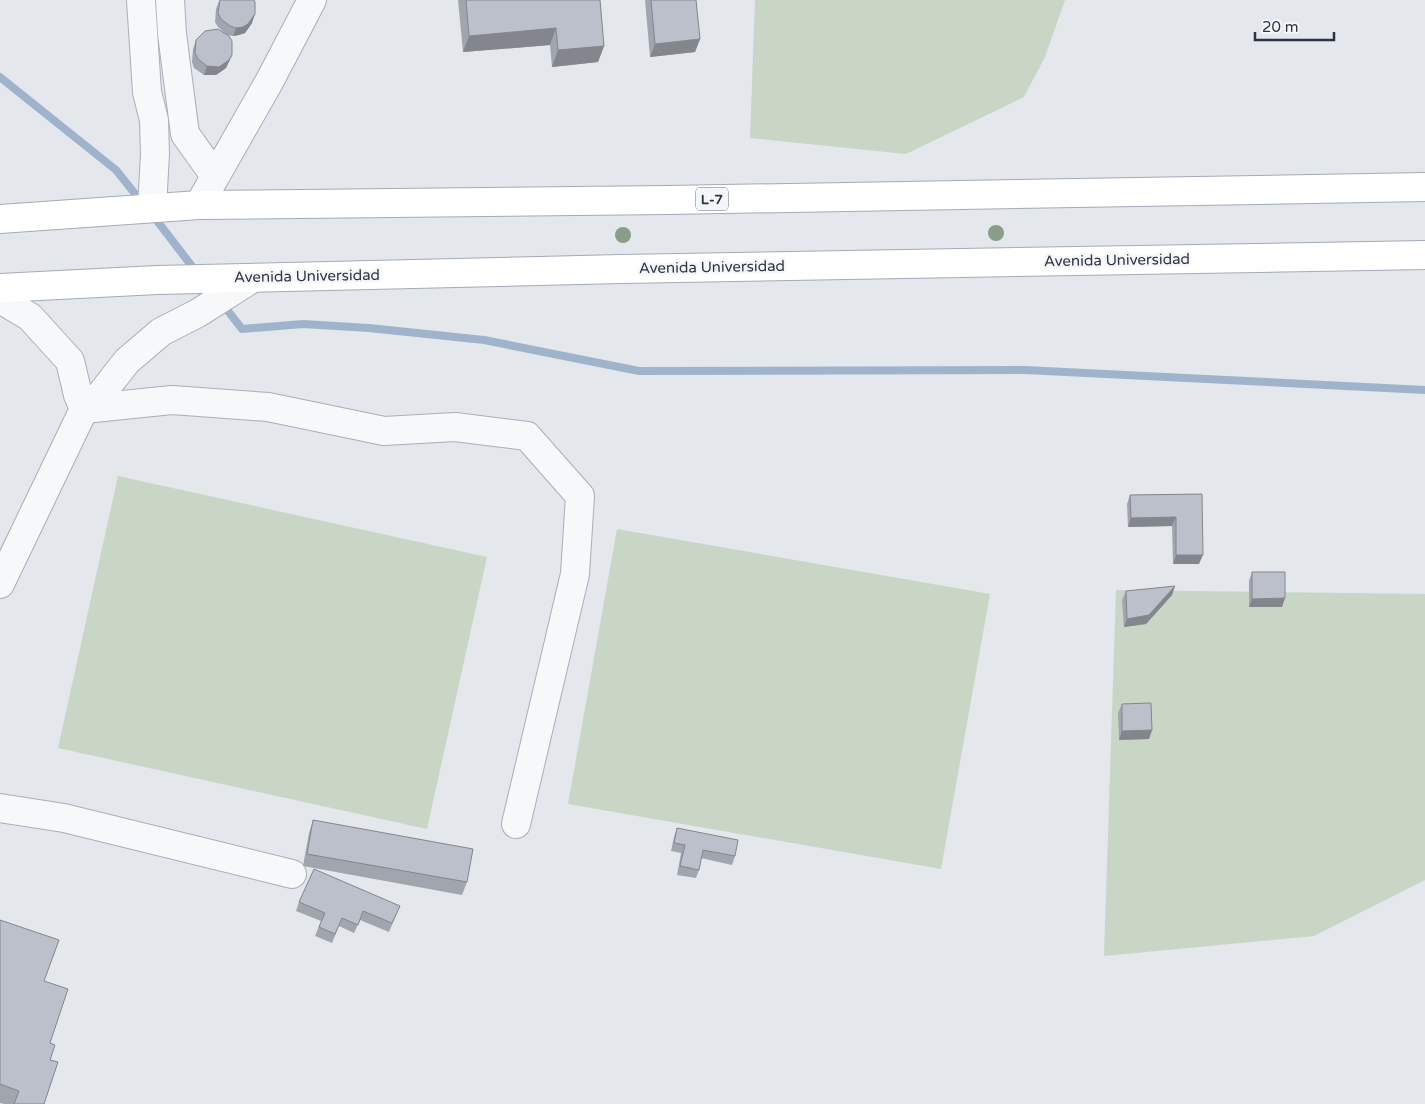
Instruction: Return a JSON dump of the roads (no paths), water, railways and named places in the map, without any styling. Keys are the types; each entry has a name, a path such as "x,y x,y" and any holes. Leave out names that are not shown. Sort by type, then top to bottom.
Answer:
{"main road":[{"name":"L-7","path":"0,219 200,205 678,200 1425,187"},
{"name":"Avenida Universidad","path":"0,288 156,280 641,268 1425,256"}],"street":[{"path":"141,0 147,92 154,120 155,154 152,208"},
{"path":"170,0 172,34 185,134 216,176"},
{"path":"200,205 269,82 312,0"},
{"path":"0,584 84,409 98,398 127,361 161,332 198,313 252,278"},
{"path":"0,299 30,317 70,361 78,395 84,409"},
{"path":"84,409 172,400 268,407 384,431 455,427 527,436 580,496 575,574 516,824"},
{"path":"0,808 64,818 292,874"}],"waterway":[{"path":"0,77 116,170 136,195"},
{"path":"158,222 191,265"},
{"path":"228,311 242,329 303,324 369,328 484,340 639,371 1025,370 1425,390"}]}
